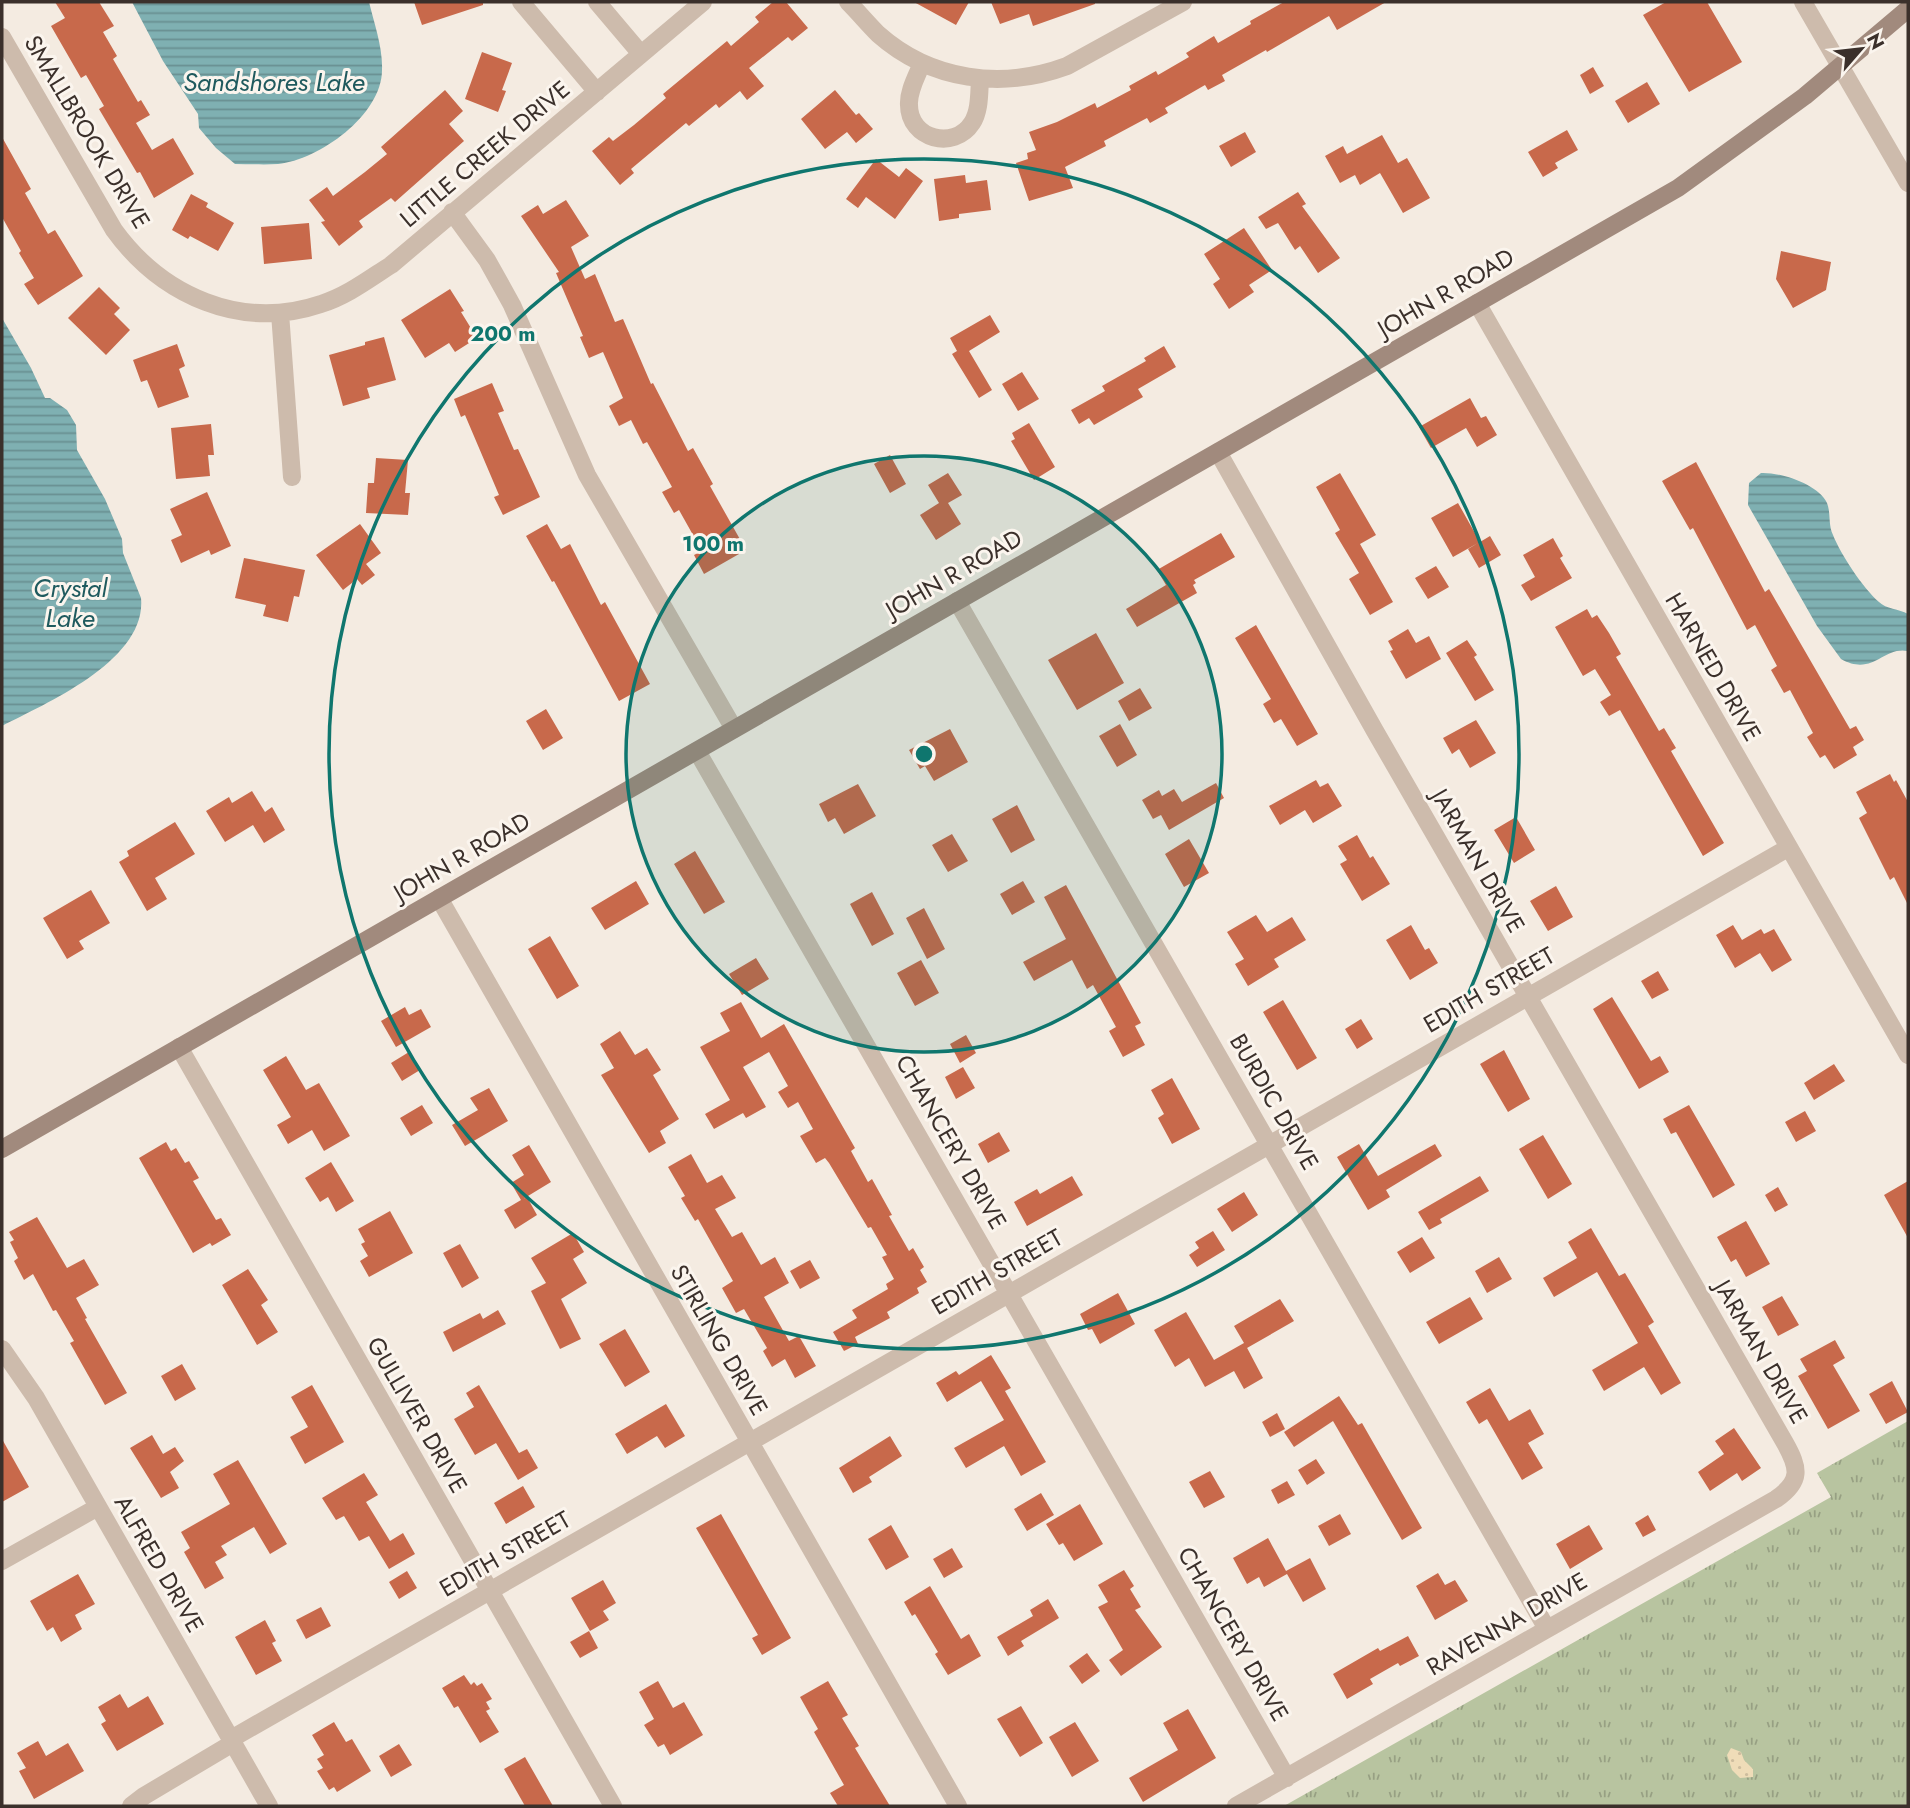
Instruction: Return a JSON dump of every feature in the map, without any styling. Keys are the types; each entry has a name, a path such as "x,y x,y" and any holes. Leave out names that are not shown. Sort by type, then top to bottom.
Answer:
{"main road":[{"name":"JOHN R ROAD","path":"2,1149 1678,188 1765,127 1908,9"}],"street":[{"path":"521,2 597,92"},
{"path":"597,2 641,54"},
{"name":"LITTLE CREEK DRIVE","path":"281,313 321,304 344,295 391,265 703,2"},
{"path":"848,2 878,34 903,52 939,71 980,79 1016,79 1049,73 1067,66 1183,2"},
{"path":"1803,2 1908,183"},
{"name":"SMALLBROOK DRIVE","path":"2,37 126,247 163,280 192,298 225,308 281,313"},
{"path":"922,63 908,101 909,115 924,133 933,138 952,138 962,134 972,124 976,116 980,79"},
{"path":"452,212 487,260 512,305 587,475 734,729"},
{"name":"HARNED DRIVE","path":"1477,303 1908,1055"},
{"path":"281,313 292,477"},
{"name":"JARMAN DRIVE","path":"1218,452 1375,731 1790,1451 1796,1477"},
{"name":"BURDIC DRIVE","path":"957,601 1547,1629"},
{"name":"CHANCERY DRIVE","path":"697,751 1287,1777"},
{"name":"EDITH STREET","path":"131,1806 232,1741 490,1591 1788,848"},
{"name":"STIRLING DRIVE","path":"439,898 958,1806"},
{"name":"GULLIVER DRIVE","path":"179,1048 613,1806"},
{"name":"ALFRED DRIVE","path":"2,1349 28,1384 269,1806"},
{"name":"RAVENNA DRIVE","path":"1236,1806 1776,1499 1790,1490 1796,1477"},
{"path":"2,1561 98,1507"}],"green space":[{"path":"1908,1421 1908,1806 1284,1806 1831,1497 1817,1473"}],"sand":[{"path":"1731,1748 1741,1752 1744,1760 1753,1769 1753,1777 1740,1778 1732,1770 1727,1755"}],"water":[{"name":"Sandshores Lake","path":"132,2 369,2 381,53 379,87 372,103 360,118 329,144 312,154 278,164 235,164 216,148 199,128 198,114 163,61"},
{"name":"Crystal Lake","path":"2,318 45,398 50,398 67,410 76,425 77,450 105,499 122,539 123,553 141,598 139,620 128,641 112,660 67,692 2,726"},
{"path":"1761,473 1798,480 1822,496 1827,503 1833,535 1860,580 1882,604 1908,614 1908,651 1891,653 1861,665 1841,659 1817,626 1748,505 1749,483"}],"building":[{"path":"55,2 99,2 114,26 103,32 117,56 113,59 138,102 141,100 150,115 136,123 152,150 173,138 194,174 154,198 99,109 104,106 86,75 81,78 51,26 65,18"},
{"path":"414,2 483,2 483,5 422,25"},
{"path":"773,2 786,2 808,28 792,41 788,37 749,68 764,86 747,100 740,91 719,108 716,104 689,126 686,123 631,169 634,173 620,185 592,151 609,137 613,141 634,125 666,98 663,94 727,41 731,46 759,22 755,17"},
{"path":"914,2 969,2 956,25"},
{"path":"991,2 1095,4 1033,26 1029,14 1000,24"},
{"path":"1284,2 1386,2 1337,30 1329,16 1267,52 1266,50 1222,75 1225,81 1208,90 1205,85 1165,108 1168,113 1150,123 1147,118 1104,141 1106,146 1065,167 1073,188 1029,201 1016,163 1028,159 1027,153 1036,150 1029,132 1057,122 1095,103 1097,108 1131,90 1129,86 1156,71 1158,75 1189,57 1186,53 1214,36 1218,43"},
{"path":"1666,2 1707,2 1742,62 1689,92 1643,15"},
{"path":"482,52 512,63 502,90 506,91 498,112 465,99"},
{"path":"1593,67 1604,86 1590,94 1580,75"},
{"path":"1647,82 1660,104 1628,123 1615,101"},
{"path":"445,90 463,111 449,124 464,141 395,202 391,198 359,221 363,227 339,246 309,200 327,187 333,196 365,172 387,154 381,147"},
{"path":"835,90 856,115 859,113 873,129 856,143 847,132 825,149 801,119"},
{"path":"1567,130 1578,150 1555,163 1558,168 1543,177 1528,152"},
{"path":"1245,132 1256,152 1231,167 1219,146"},
{"path":"1382,135 1398,163 1407,158 1430,198 1403,213 1380,173 1360,185 1355,175 1340,183 1325,156 1343,146 1347,154"},
{"path":"2,137 31,189 25,193 48,234 55,230 83,276 38,305 24,284 34,278 2,217"},
{"path":"876,159 899,177 906,168 923,181 895,219 866,197 858,208 846,199"},
{"path":"965,175 966,183 987,180 991,210 959,214 959,218 939,221 934,179"},
{"path":"1298,192 1306,204 1302,206 1340,258 1318,273 1300,246 1295,250 1278,223 1266,229 1258,217"},
{"path":"191,194 208,203 206,207 234,223 218,251 172,230"},
{"path":"566,200 589,236 571,247 585,279 595,274 615,322 623,319 651,384 653,383 688,451 693,448 713,484 710,486 746,550 704,574 694,555 702,551 679,510 674,513 662,492 672,487 647,442 643,444 631,420 619,426 609,406 623,398 603,352 589,358 580,337 583,336 556,273 559,272 521,216 538,205 543,214"},
{"path":"309,223 312,259 264,264 261,227"},
{"path":"1244,228 1272,270 1249,285 1254,292 1229,309 1213,284 1220,279 1204,254"},
{"path":"1781,251 1831,262 1826,290 1793,308 1776,279"},
{"path":"99,287 120,308 114,314 130,330 106,355 68,318"},
{"path":"450,289 477,338 455,352 449,343 425,358 401,320"},
{"path":"990,315 1000,332 969,351 992,390 979,398 952,354 957,351 950,338"},
{"path":"384,337 396,380 367,388 370,398 343,406 329,355"},
{"path":"177,344 185,366 179,369 189,397 158,408 147,380 141,382 133,360"},
{"path":"1164,346 1176,367 1138,389 1143,397 1094,425 1089,418 1079,424 1071,410 1105,391 1102,386 1146,361 1144,358"},
{"path":"1022,372 1039,399 1018,411 1002,384"},
{"path":"492,383 504,411 498,413 514,450 518,449 540,497 503,515 494,497 499,495 465,415 461,417 454,399"},
{"path":"1470,398 1481,418 1486,416 1497,435 1477,447 1466,428 1431,448 1419,427"},
{"path":"1029,423 1055,467 1034,480 1011,441 1015,439 1012,433"},
{"path":"211,424 214,455 208,455 210,476 176,479 171,428"},
{"path":"890,455 906,484 890,493 874,464"},
{"path":"376,458 408,460 405,493 410,493 408,515 366,513 368,483 374,483"},
{"path":"1696,462 1765,592 1769,589 1850,729 1856,726 1864,740 1853,747 1857,755 1834,769 1825,755 1820,758 1807,737 1813,733 1790,690 1784,693 1771,670 1777,666 1755,625 1747,630 1693,528 1690,530 1662,481"},
{"path":"948,473 962,495 948,503 961,524 936,540 920,515 939,503 928,485"},
{"path":"1340,473 1376,535 1360,544 1393,602 1370,615 1349,579 1359,573 1335,533 1340,530 1316,487"},
{"path":"207,492 231,546 211,555 209,550 181,563 171,540 182,535 170,509"},
{"path":"1458,503 1480,542 1490,536 1501,555 1479,568 1468,549 1478,543 1453,557 1431,518"},
{"path":"360,524 381,553 366,564 375,575 362,585 357,579 343,590 316,555"},
{"path":"547,524 561,549 570,544 601,605 605,602 650,684 619,701 554,581 552,582 526,536"},
{"path":"1221,533 1235,557 1194,580 1197,593 1137,627 1126,609 1166,585 1157,570"},
{"path":"1553,538 1563,556 1560,558 1572,578 1531,601 1521,585 1535,577 1523,555"},
{"path":"244,558 305,570 299,597 294,596 288,622 263,616 266,605 235,598"},
{"path":"1436,566 1449,587 1428,599 1415,578"},
{"path":"1587,609 1592,618 1597,615 1609,633 1621,654 1616,657 1659,731 1664,728 1676,748 1671,751 1724,843 1703,856 1620,710 1609,716 1600,702 1611,695 1595,669 1583,676 1555,627"},
{"path":"1256,625 1318,734 1297,746 1281,719 1274,723 1263,704 1271,699 1235,638"},
{"path":"1408,629 1416,643 1429,636 1441,659 1406,679 1390,651 1393,650 1388,641"},
{"path":"1096,633 1124,683 1077,710 1048,660"},
{"path":"1467,640 1494,690 1475,701 1446,653"},
{"path":"1140,688 1152,708 1129,721 1118,701"},
{"path":"546,709 563,738 543,750 526,721"},
{"path":"1476,720 1496,753 1470,768 1459,749 1452,754 1443,738"},
{"path":"1120,724 1137,755 1117,767 1099,736"},
{"path":"950,729 968,762 934,781 925,766 920,769 909,750"},
{"path":"1890,774 1908,802 1908,905 1894,877 1890,880 1859,818 1867,813 1856,792"},
{"path":"1316,780 1320,787 1328,783 1342,806 1313,823 1305,810 1280,825 1269,806"},
{"path":"1216,783 1224,798 1169,830 1161,815 1153,819 1142,800 1159,790 1162,796 1174,789 1182,802"},
{"path":"858,784 876,816 844,834 835,818 828,822 819,804"},
{"path":"252,791 265,812 272,807 285,830 264,843 253,825 225,842 206,811 229,797 232,803"},
{"path":"1017,805 1035,840 1011,853 992,819"},
{"path":"1516,817 1535,850 1514,863 1494,830"},
{"path":"175,822 195,854 155,878 167,899 147,911 119,862 129,856 127,851"},
{"path":"952,834 968,861 948,872 932,845"},
{"path":"1357,835 1390,884 1362,901 1340,864 1347,860 1338,846"},
{"path":"1189,839 1209,873 1184,887 1165,854"},
{"path":"695,851 725,902 704,914 674,864"},
{"path":"636,881 649,904 605,930 591,908"},
{"path":"1023,881 1035,902 1012,915 1000,894"},
{"path":"1066,885 1141,1023 1135,1026 1145,1045 1123,1057 1109,1031 1116,1027 1093,985 1087,989 1072,960 1034,981 1023,962 1066,939 1044,897"},
{"path":"1556,886 1573,917 1548,931 1530,901"},
{"path":"91,890 110,923 79,941 84,949 67,959 43,918"},
{"path":"872,892 894,934 872,946 850,904"},
{"path":"924,908 945,949 927,959 906,918"},
{"path":"1256,915 1267,932 1292,917 1306,940 1274,959 1279,967 1248,986 1235,964 1244,959 1227,932"},
{"path":"1411,925 1425,950 1429,948 1438,963 1410,980 1386,940"},
{"path":"1733,925 1742,940 1761,929 1764,934 1774,929 1792,960 1772,972 1760,953 1735,968 1716,935"},
{"path":"550,936 579,986 557,999 528,949"},
{"path":"756,958 769,979 742,995 729,974"},
{"path":"921,960 939,993 915,1006 897,973"},
{"path":"1658,971 1669,990 1652,999 1641,981"},
{"path":"1612,997 1651,1061 1660,1056 1669,1072 1639,1089 1593,1009"},
{"path":"1283,1000 1317,1058 1297,1070 1263,1012"},
{"path":"741,1002 761,1038 784,1024 855,1148 851,1151 868,1182 872,1179 909,1251 913,1248 924,1267 920,1270 927,1282 917,1288 919,1293 887,1312 890,1318 855,1337 858,1344 844,1351 833,1332 857,1318 852,1310 888,1289 886,1284 894,1279 882,1257 887,1255 829,1163 825,1158 816,1163 800,1136 813,1129 798,1102 788,1108 778,1092 788,1086 769,1052 743,1067 766,1107 746,1118 743,1113 714,1129 705,1114 730,1100 700,1047 730,1031 720,1013"},
{"path":"405,1007 409,1015 421,1009 431,1027 396,1047 381,1021"},
{"path":"1361,1019 1373,1039 1357,1049 1345,1029"},
{"path":"620,1031 635,1055 647,1048 661,1070 653,1075 679,1119 660,1131 666,1143 649,1153 601,1075 614,1068 600,1044"},
{"path":"966,1035 976,1053 960,1063 950,1044"},
{"path":"1504,1050 1530,1099 1508,1112 1480,1064"},
{"path":"409,1052 420,1070 402,1081 391,1063"},
{"path":"286,1056 306,1090 319,1083 350,1136 324,1151 312,1130 288,1144 277,1125 291,1117 263,1070"},
{"path":"1834,1064 1845,1081 1814,1100 1804,1083"},
{"path":"963,1067 975,1088 956,1099 945,1077"},
{"path":"1172,1078 1200,1129 1172,1144 1158,1118 1164,1114 1151,1090"},
{"path":"489,1088 508,1121 465,1146 452,1125 478,1110 470,1098"},
{"path":"422,1105 433,1123 411,1136 400,1118"},
{"path":"1689,1105 1735,1185 1713,1198 1676,1132 1671,1134 1663,1119"},
{"path":"1805,1111 1816,1131 1796,1142 1785,1122"},
{"path":"999,1132 1010,1151 988,1163 978,1144"},
{"path":"1543,1135 1572,1184 1548,1199 1519,1149"},
{"path":"166,1142 171,1151 176,1148 185,1163 189,1161 199,1178 193,1181 216,1220 221,1218 231,1235 193,1253 139,1158"},
{"path":"1359,1144 1378,1176 1435,1144 1442,1156 1386,1190 1390,1197 1368,1210 1337,1157"},
{"path":"529,1145 551,1182 523,1199 527,1197 537,1215 515,1229 504,1210 521,1200 511,1183 524,1175 512,1155"},
{"path":"691,1154 707,1183 722,1175 736,1198 715,1209 732,1237 742,1232 761,1265 775,1257 789,1283 764,1297 789,1341 799,1336 816,1366 795,1378 785,1359 772,1367 763,1351 767,1348 744,1309 736,1313 722,1288 733,1281 698,1219 695,1221 681,1198 685,1196 668,1167"},
{"path":"331,1162 354,1201 336,1212 328,1197 320,1202 305,1178"},
{"path":"1072,1176 1083,1195 1027,1226 1014,1202 1037,1189 1040,1194"},
{"path":"1480,1176 1489,1191 1440,1219 1442,1223 1429,1230 1418,1212"},
{"path":"1908,1181 1908,1238 1884,1195"},
{"path":"1778,1187 1788,1205 1775,1212 1765,1195"},
{"path":"1244,1192 1258,1215 1232,1232 1217,1209"},
{"path":"390,1211 413,1253 369,1277 360,1261 368,1256 361,1244 365,1242 358,1229"},
{"path":"37,1217 67,1268 84,1259 99,1285 76,1298 127,1393 105,1405 70,1343 74,1341 56,1310 53,1311 33,1274 24,1280 14,1261 18,1258 10,1242 14,1240 9,1232"},
{"path":"1746,1221 1770,1264 1746,1277 1736,1259 1731,1262 1717,1237"},
{"path":"1591,1228 1619,1276 1625,1273 1654,1322 1648,1326 1681,1383 1661,1395 1644,1367 1604,1391 1592,1370 1638,1343 1597,1272 1554,1297 1543,1278 1577,1258 1568,1242"},
{"path":"1213,1231 1225,1250 1197,1267 1189,1255 1199,1248 1195,1242"},
{"path":"573,1233 584,1252 573,1259 587,1283 561,1299 581,1339 560,1349 531,1291 546,1283 531,1258"},
{"path":"1422,1237 1435,1258 1410,1273 1397,1252"},
{"path":"460,1244 479,1278 462,1288 443,1253"},
{"path":"1499,1257 1512,1279 1487,1293 1475,1271"},
{"path":"810,1260 820,1278 800,1289 790,1271"},
{"path":"248,1269 268,1300 261,1305 278,1332 257,1345 222,1285"},
{"path":"1118,1293 1135,1324 1100,1344 1092,1329 1088,1330 1080,1314"},
{"path":"1782,1296 1799,1325 1778,1336 1762,1307"},
{"path":"1470,1297 1483,1319 1439,1344 1426,1322"},
{"path":"1280,1299 1294,1321 1247,1348 1263,1378 1244,1389 1234,1371 1205,1387 1189,1358 1175,1367 1154,1330 1186,1312 1214,1360 1244,1343 1234,1326"},
{"path":"498,1310 506,1324 453,1352 443,1332 480,1313 483,1319"},
{"path":"625,1329 650,1372 625,1387 599,1344"},
{"path":"1835,1340 1845,1358 1833,1365 1860,1411 1828,1429 1798,1376 1807,1371 1800,1359"},
{"path":"991,1355 1011,1388 1005,1391 1046,1462 1021,1476 1004,1446 966,1468 954,1448 1004,1420 981,1381 947,1402 936,1383 956,1371 959,1375"},
{"path":"182,1364 196,1389 175,1401 161,1376"},
{"path":"1892,1381 1908,1412 1886,1424 1869,1394"},
{"path":"312,1385 344,1442 305,1464 290,1437 308,1427 291,1397"},
{"path":"479,1385 519,1453 527,1449 538,1468 518,1480 496,1443 475,1455 454,1419 474,1407 466,1393"},
{"path":"1490,1388 1509,1421 1530,1409 1544,1434 1528,1443 1543,1468 1522,1480 1487,1419 1479,1424 1466,1402"},
{"path":"1339,1396 1358,1425 1362,1423 1422,1528 1402,1540 1333,1421 1294,1447 1284,1432"},
{"path":"666,1404 685,1436 665,1448 657,1436 627,1454 615,1434"},
{"path":"1277,1413 1285,1429 1270,1437 1262,1422"},
{"path":"1734,1428 1761,1468 1742,1481 1737,1473 1710,1491 1698,1472 1724,1454 1715,1441"},
{"path":"152,1435 163,1454 175,1447 184,1461 170,1472 179,1488 161,1498 130,1448"},
{"path":"890,1436 902,1456 869,1477 872,1482 853,1493 839,1468"},
{"path":"2,1439 29,1487 2,1502"},
{"path":"1316,1459 1325,1473 1307,1485 1298,1470"},
{"path":"238,1460 287,1544 270,1554 254,1527 221,1546 227,1555 215,1562 224,1578 205,1589 184,1552 190,1548 181,1532 230,1504 213,1474"},
{"path":"1210,1471 1225,1497 1204,1508 1189,1482"},
{"path":"364,1473 378,1495 366,1502 390,1541 403,1533 415,1554 389,1569 369,1536 359,1541 344,1516 336,1520 322,1498"},
{"path":"1287,1481 1295,1495 1278,1504 1271,1490"},
{"path":"523,1486 535,1507 506,1524 494,1503"},
{"path":"1041,1493 1054,1515 1027,1531 1014,1509"},
{"path":"1080,1504 1103,1544 1074,1561 1063,1543 1059,1545 1046,1524"},
{"path":"721,1514 791,1638 762,1655 752,1638 758,1635 696,1528"},
{"path":"1340,1514 1351,1534 1329,1546 1318,1526"},
{"path":"1648,1515 1656,1530 1643,1537 1635,1523"},
{"path":"891,1525 909,1557 886,1570 868,1539"},
{"path":"1589,1525 1603,1549 1570,1569 1556,1544"},
{"path":"1268,1538 1286,1571 1310,1558 1326,1589 1303,1602 1287,1574 1264,1587 1259,1577 1247,1584 1233,1558"},
{"path":"952,1548 963,1567 944,1578 933,1559"},
{"path":"1124,1570 1134,1586 1130,1589 1141,1607 1135,1610 1162,1647 1121,1676 1109,1660 1123,1650 1098,1607 1108,1602 1098,1585"},
{"path":"407,1571 417,1588 399,1599 389,1582"},
{"path":"1438,1573 1445,1585 1455,1580 1468,1601 1435,1620 1416,1586"},
{"path":"78,1574 95,1604 75,1615 82,1629 61,1642 53,1627 47,1631 30,1601"},
{"path":"603,1580 616,1603 603,1611 609,1620 590,1631 571,1598"},
{"path":"930,1586 961,1639 969,1634 981,1656 948,1675 935,1654 938,1652 915,1614 912,1616 904,1602"},
{"path":"1048,1599 1059,1618 1021,1641 1024,1646 1008,1656 997,1637 1033,1616 1030,1610"},
{"path":"321,1607 331,1626 306,1639 296,1620"},
{"path":"265,1620 276,1641 272,1643 282,1661 256,1675 235,1637"},
{"path":"589,1631 598,1648 580,1658 570,1642"},
{"path":"1408,1636 1419,1656 1400,1666 1398,1663 1370,1679 1373,1684 1347,1699 1333,1674 1378,1648 1380,1651"},
{"path":"1087,1653 1100,1671 1082,1684 1069,1666"},
{"path":"464,1675 471,1685 474,1682 477,1686 482,1683 492,1699 486,1702 490,1709 486,1711 499,1732 480,1743 458,1706 454,1708 442,1688"},
{"path":"658,1681 673,1708 684,1702 703,1735 670,1755 664,1744 658,1747 644,1725 654,1719 639,1692"},
{"path":"828,1681 848,1715 842,1718 859,1746 855,1748 890,1806 838,1806 830,1793 844,1785 814,1732 818,1729 800,1697"},
{"path":"120,1694 128,1708 148,1696 164,1724 117,1751 101,1724 106,1721 98,1707"},
{"path":"1021,1706 1043,1743 1020,1757 997,1719"},
{"path":"1188,1709 1216,1758 1143,1802 1129,1778 1178,1750 1163,1723"},
{"path":"334,1722 346,1742 352,1739 371,1771 337,1792 334,1787 329,1790 317,1771 323,1768 317,1759 324,1755 312,1735"},
{"path":"1075,1722 1099,1761 1072,1777 1049,1737"},
{"path":"38,1741 46,1756 68,1743 84,1771 34,1799 19,1771 26,1768 17,1753"},
{"path":"399,1744 412,1765 391,1777 379,1756"},
{"path":"525,1757 553,1806 525,1806 504,1769"}]}
